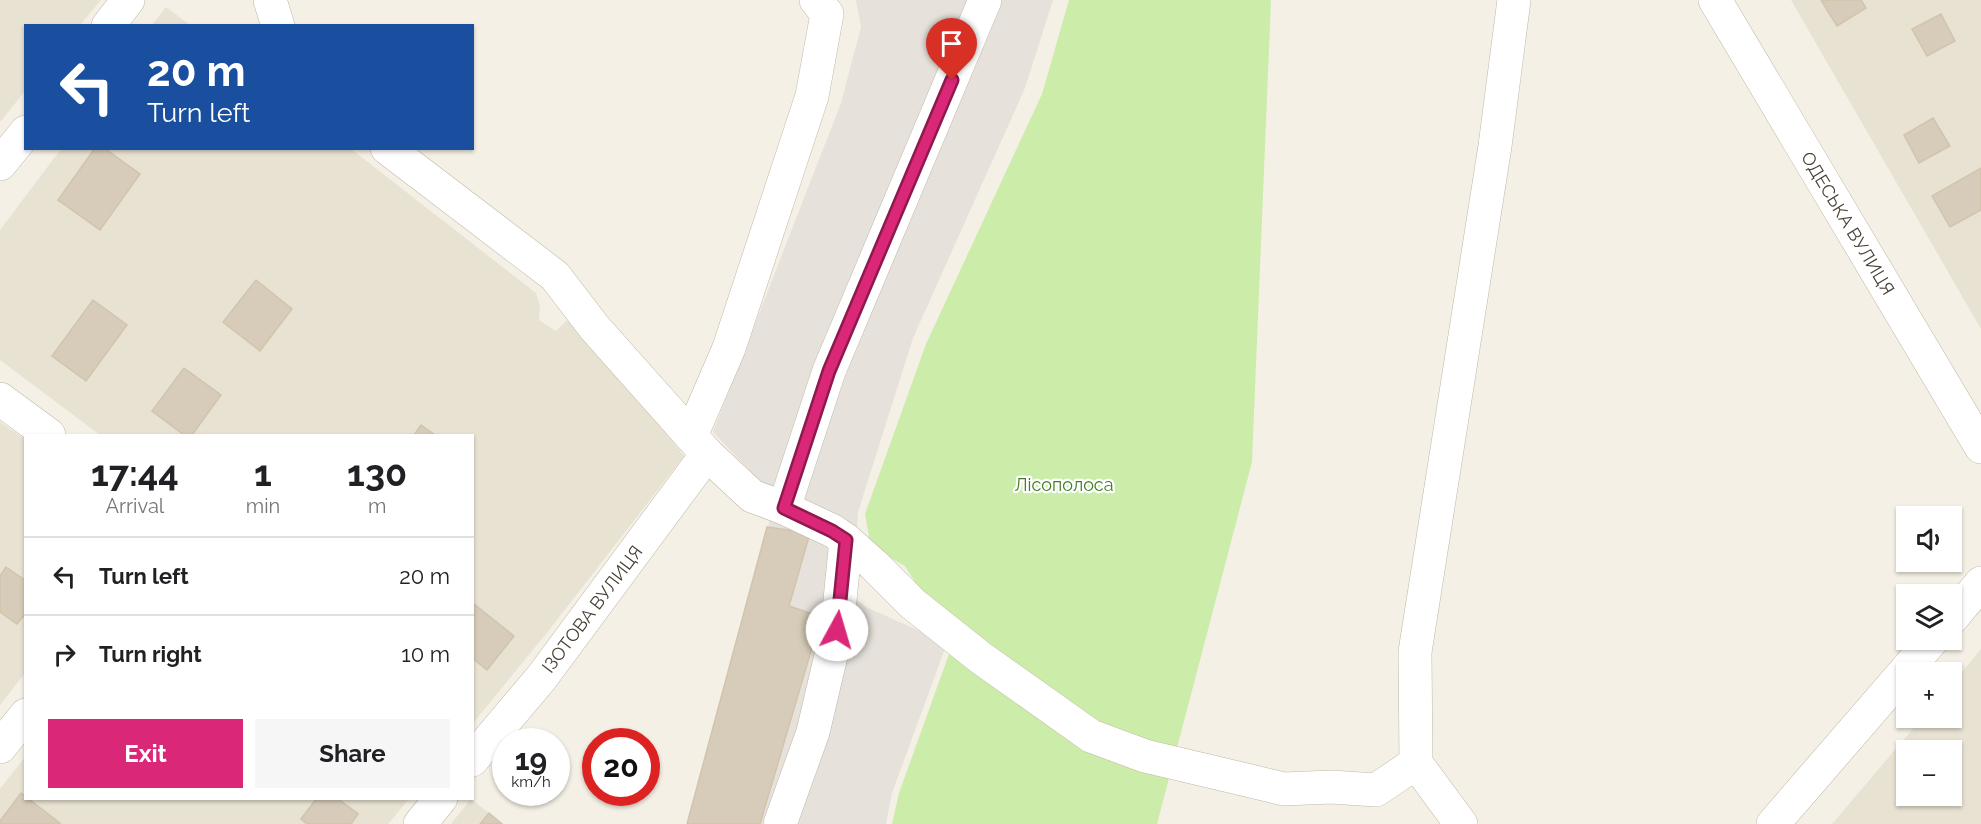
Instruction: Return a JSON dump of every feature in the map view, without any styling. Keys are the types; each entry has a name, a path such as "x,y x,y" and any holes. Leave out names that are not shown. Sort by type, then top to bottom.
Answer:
{"street":[{"path":"110,24 128,0"},
{"path":"270,0 277,24"},
{"name":"ІЗОТОВА ВУЛИЦЯ","path":"474,758 542,677 699,445 812,96 827,14 816,0"},
{"path":"784,508 829,371 986,0"},
{"path":"1461,824 1416,763 1415,652 1495,146 1514,0"},
{"name":"ОДЕСЬКА ВУЛИЦЯ","path":"1715,0 1981,447"},
{"path":"0,164 24,134"},
{"path":"390,150 555,276 594,327 699,445 752,496 784,508 846,540 913,604 981,658 1091,736 1145,756 1284,789 1330,787 1376,790 1416,763"},
{"path":"0,399 48,434"},
{"path":"780,824 816,721 837,630 846,540"},
{"path":"1962,606 1981,583"},
{"path":"1773,824 1923,650"},
{"path":"0,747 24,717"},
{"path":"420,824 439,800"}],"shaded area":[{"path":"0,0 101,0 81,24 24,24 24,92 0,122"},
{"path":"856,0 1053,0 1025,88 913,338 858,512 851,596 868,608 947,643 892,793 886,824 687,824 776,498 713,432 841,103 861,27"},
{"path":"1791,0 1981,0 1981,329"},
{"path":"166,7 189,24 153,24"},
{"path":"60,150 352,150 536,293 540,305 539,320 556,331 566,321 576,321 684,456 546,634 474,722 474,434 99,434 0,360 0,230"},
{"path":"0,422 24,439 24,674 0,705"},
{"path":"1981,649 1981,824 1832,824 1896,749 1896,806 1962,806 1962,740 1903,740 1914,728 1962,728 1962,672"},
{"path":"24,758 24,800 408,800 388,824 0,824 0,789"},
{"path":"472,800 503,824 451,824"}],"green space":[{"name":"Лісополоса","path":"1069,0 1271,0 1252,462 1157,824 892,824 899,793 953,643 905,566 871,547 865,514 926,344 1042,94"}],"building":[{"path":"1821,0 1861,0 1866,8 1837,26"},
{"path":"1941,14 1955,41 1927,56 1912,29"},
{"path":"1933,118 1950,146 1919,163 1904,135"},
{"path":"94,150 107,150 140,174 100,230 58,200"},
{"path":"1981,168 1981,210 1950,227 1932,196"},
{"path":"256,280 292,309 260,351 223,322"},
{"path":"93,300 127,325 86,381 52,356"},
{"path":"184,368 221,395 193,434 183,434 152,411"},
{"path":"421,425 434,434 415,434"},
{"path":"767,527 810,533 789,606 821,617 760,824 687,824"},
{"path":"6,567 24,580 24,615 17,624 0,612 0,576"},
{"path":"474,604 514,636 487,670 474,660"},
{"path":"21,793 24,795 24,800 30,800 60,824 0,824"},
{"path":"315,800 340,800 358,814 351,824 307,824 301,819"},
{"path":"489,813 502,824 480,824"}],"route":[{"path":"837,630 846,540 784,508 829,371 952,80"}]}
